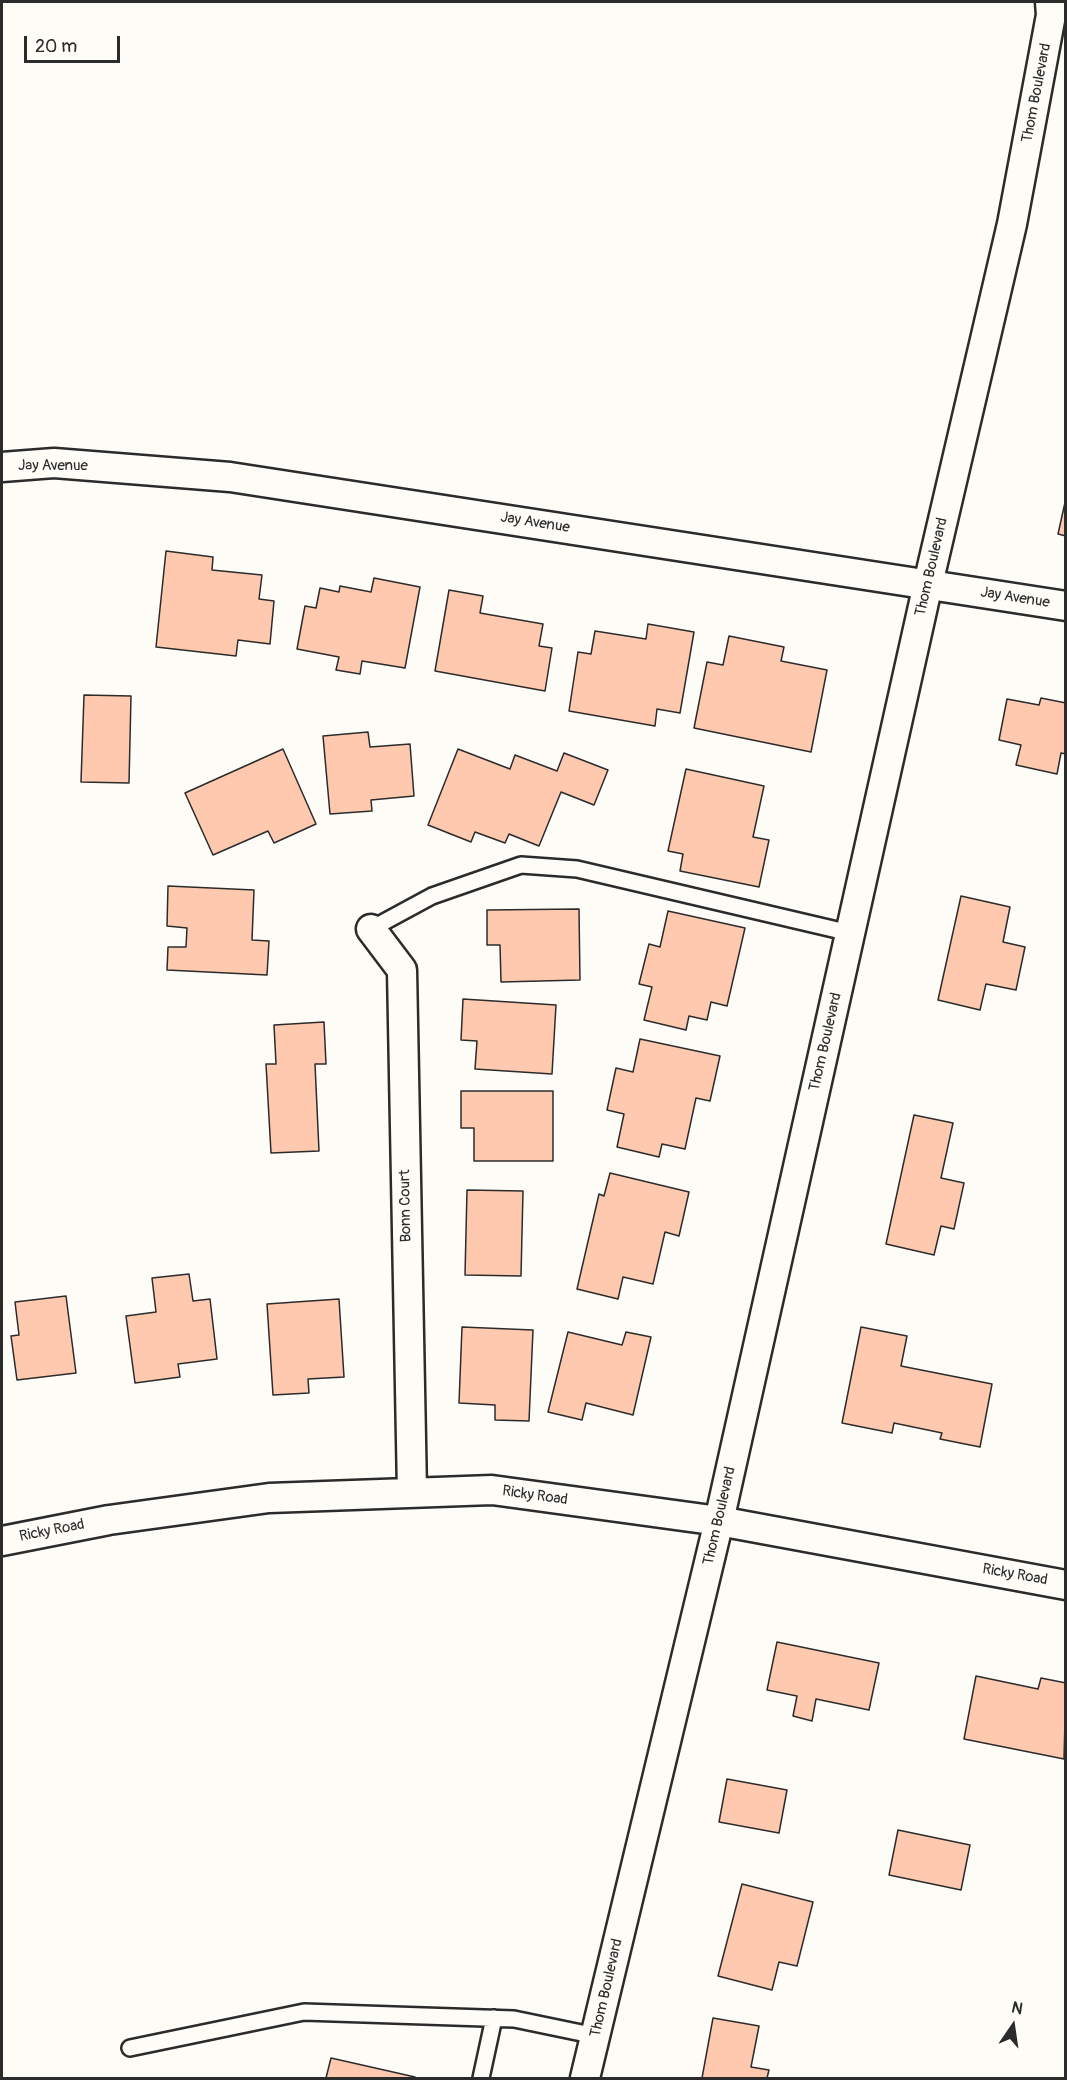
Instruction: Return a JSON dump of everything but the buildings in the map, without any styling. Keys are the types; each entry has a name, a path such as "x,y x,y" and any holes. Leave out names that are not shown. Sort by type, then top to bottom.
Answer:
{"street":[{"name":"Thom Boulevard","path":"585,2079 719,1521 928,584 1012,224 1051,15 1050,2"},
{"name":"Jay Avenue","path":"2,467 54,464 231,477 1065,606"},
{"name":"Bonn Court","path":"371,929 402,970 412,1492"},
{"name":"Ricky Road","path":"2,1541 109,1520 269,1498 492,1490 719,1521 1065,1585"}],"lane":[{"path":"371,929 432,896 521,865 577,869 850,933"},
{"path":"130,2048 304,2012 514,2019 596,2036"},
{"path":"481,2079 494,2018"}]}
